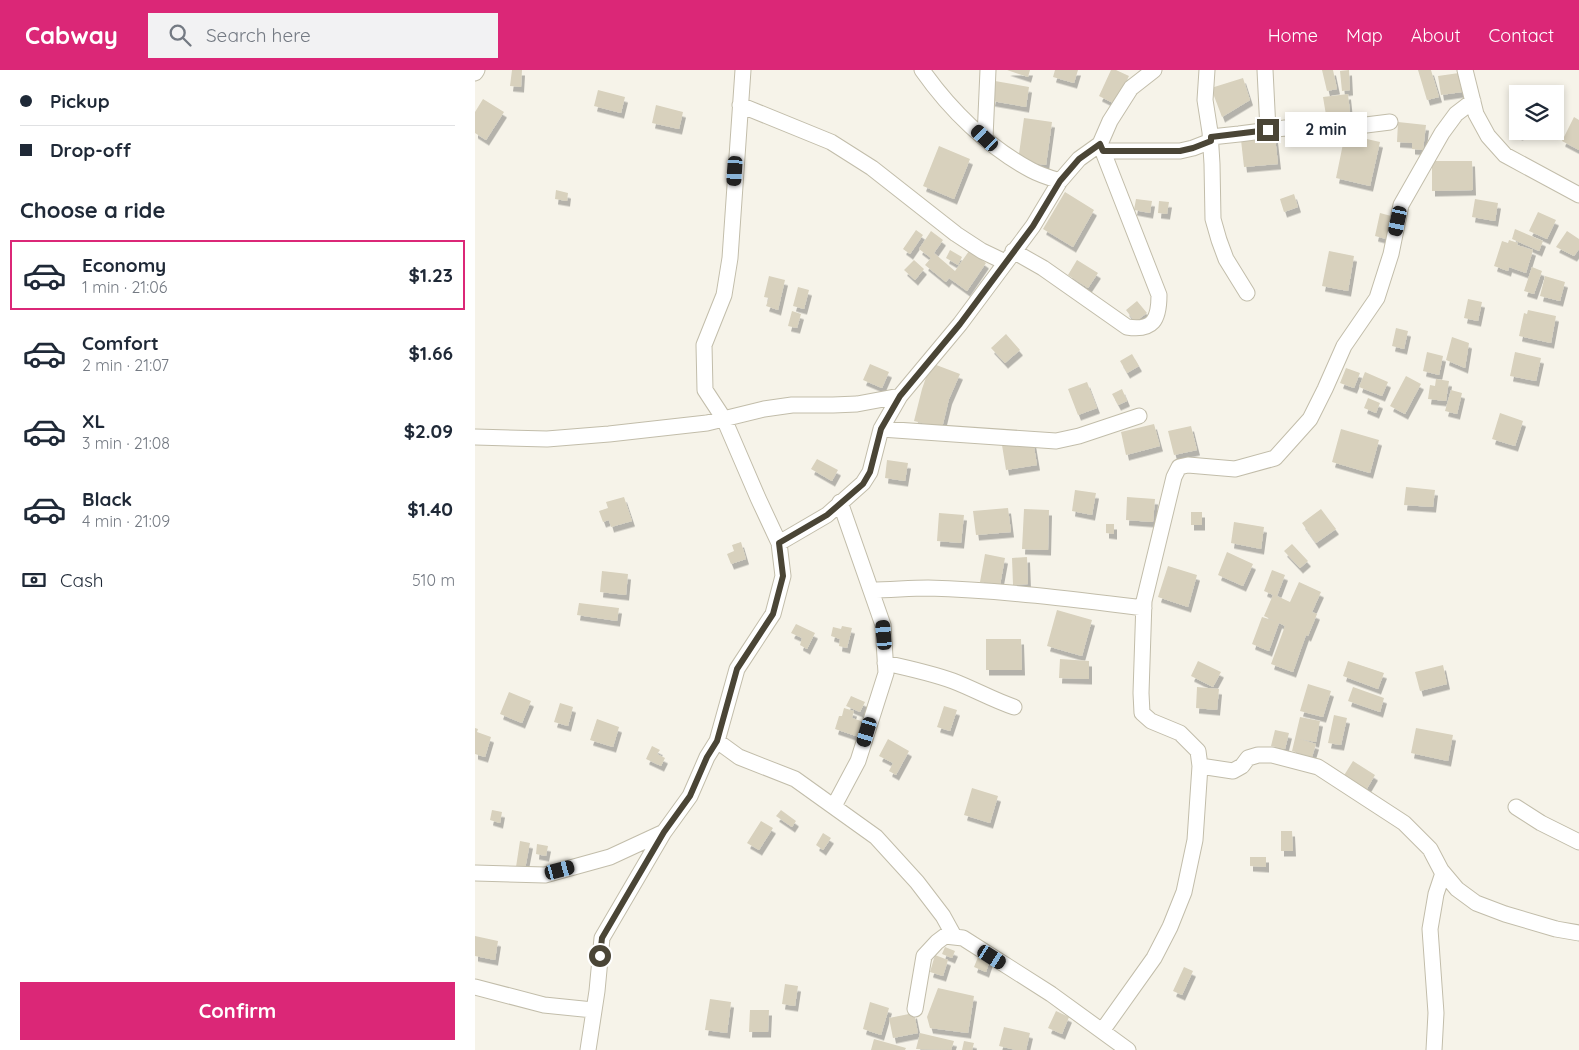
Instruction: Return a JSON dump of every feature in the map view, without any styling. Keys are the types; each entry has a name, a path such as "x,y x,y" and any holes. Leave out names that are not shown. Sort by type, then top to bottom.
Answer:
{"street":[{"path":"588,1050 597,991 602,938 664,832 690,796 707,757 717,741 737,669 773,614 783,576 779,543 757,498 724,420 705,390 704,345 724,295 730,258 743,70"},
{"path":"922,70 949,105 1003,153 1032,170 1060,181"},
{"path":"985,138 988,70"},
{"path":"740,105 831,142 872,168 956,234 982,251 1009,257 1050,272 1127,327 1140,329 1152,324 1159,310 1159,296 1101,148 1110,121 1131,88 1155,70"},
{"path":"1207,70 1205,100 1211,139 1213,219 1226,258 1247,293"},
{"path":"1265,70 1268,130"},
{"path":"1465,70 1476,114 1487,136 1505,155 1579,195"},
{"path":"1102,1031 1154,958 1170,927 1184,892 1195,840 1200,766 1198,751 1180,733 1151,721 1143,713 1141,693 1144,601 1174,477 1179,467 1188,465 1235,469 1275,458 1309,419 1344,346 1377,298 1391,254 1401,205 1442,133 1456,114 1473,101"},
{"path":"779,543 827,515 863,484 870,472 881,429 900,396 960,324 1033,226 1060,181 1079,159 1101,148 1180,151 1193,148 1211,139 1268,130 1285,128 1326,130 1390,122"},
{"path":"475,437 547,439 693,425 724,420 764,408 857,404 900,396"},
{"path":"881,429 1055,440 1079,436 1139,416"},
{"path":"834,806 858,761 886,673 883,625 840,502"},
{"path":"871,590 926,588 1015,593 1144,608"},
{"path":"885,662 926,672 955,682 995,701 1014,707"},
{"path":"717,741 739,757 795,779 876,837 917,882 943,916 954,936"},
{"path":"1200,766 1233,771 1242,766 1248,758 1258,755 1273,755 1318,767 1404,823 1430,848 1443,872 1457,889 1476,904 1555,929 1579,933"},
{"path":"1516,807 1541,823 1579,842"},
{"path":"475,873 545,875 610,857 664,832"},
{"path":"1434,1050 1433,1040 1436,1013 1430,929 1436,894 1443,872"},
{"path":"915,1009 924,956 945,936 954,936 963,938 1051,994 1128,1050"},
{"path":"475,987 544,1005 593,1010"}],"building":[{"path":"512,70 522,70 521,87 510,86"},
{"path":"1007,70 1030,70 1028,77"},
{"path":"1055,70 1078,70 1074,83 1053,77"},
{"path":"1111,70 1116,70 1129,76 1115,104 1099,96"},
{"path":"1322,70 1333,70 1337,89 1327,91"},
{"path":"1349,70 1350,90 1342,91 1340,71"},
{"path":"1418,70 1431,70 1439,97 1427,100"},
{"path":"1459,73 1462,92 1441,95 1438,76"},
{"path":"1243,78 1250,100 1222,117 1211,88"},
{"path":"995,81 1029,87 1026,107 992,101"},
{"path":"598,90 625,97 621,113 594,106"},
{"path":"1348,94 1350,113 1326,115 1323,97"},
{"path":"483,99 504,112 486,140 475,133 475,112"},
{"path":"656,105 683,112 679,129 652,123"},
{"path":"1574,117 1579,120 1579,150 1562,141"},
{"path":"1024,118 1052,122 1046,165 1018,161"},
{"path":"1398,122 1426,125 1423,150 1412,149 1412,143 1397,142"},
{"path":"1345,134 1380,142 1370,186 1336,178"},
{"path":"1275,137 1278,164 1244,167 1241,140"},
{"path":"939,146 970,159 954,199 923,186"},
{"path":"1432,161 1472,161 1473,190 1432,191"},
{"path":"556,190 568,193 567,201 555,199"},
{"path":"1065,192 1094,210 1073,247 1043,229"},
{"path":"1294,194 1298,207 1284,212 1280,199"},
{"path":"1136,199 1152,201 1150,213 1134,210"},
{"path":"1475,199 1498,203 1495,221 1472,217"},
{"path":"1159,201 1169,202 1167,214 1158,213"},
{"path":"1538,212 1556,220 1547,239 1529,231"},
{"path":"1380,213 1395,217 1390,240 1375,236"},
{"path":"1515,229 1543,241 1539,251 1512,239"},
{"path":"916,230 923,235 910,254 903,249"},
{"path":"931,231 943,240 934,253 955,271 969,251 986,263 967,291 949,278 946,282 925,265 931,258 919,249"},
{"path":"1567,231 1579,239 1579,249 1574,256 1556,247"},
{"path":"1509,240 1518,243 1517,245 1533,250 1526,273 1509,267 1508,271 1494,266 1502,241 1508,243"},
{"path":"950,250 962,257 958,265 946,258"},
{"path":"1329,251 1354,256 1348,291 1322,286"},
{"path":"914,260 924,269 915,280 904,270"},
{"path":"1077,260 1098,273 1088,288 1068,275"},
{"path":"1532,267 1542,271 1534,294 1524,291"},
{"path":"769,276 785,280 778,310 766,306 769,298 764,297"},
{"path":"1545,276 1565,282 1560,301 1540,296"},
{"path":"798,287 809,290 804,309 793,306"},
{"path":"1468,299 1482,302 1478,321 1464,318"},
{"path":"1137,301 1147,313 1135,322 1126,310"},
{"path":"1528,310 1556,316 1551,343 1519,336 1524,313 1527,314"},
{"path":"792,311 801,314 797,328 788,326"},
{"path":"1396,328 1408,331 1404,349 1392,346"},
{"path":"1006,334 1020,350 1005,363 991,348"},
{"path":"1452,337 1469,343 1465,368 1446,360"},
{"path":"1427,352 1443,356 1439,375 1423,371"},
{"path":"1515,352 1541,358 1536,381 1510,376"},
{"path":"1132,354 1139,366 1127,373 1120,361"},
{"path":"931,363 960,374 949,399 942,428 914,421"},
{"path":"870,364 889,372 882,388 863,380"},
{"path":"1346,368 1360,373 1354,388 1340,383"},
{"path":"1365,372 1388,382 1382,396 1359,387"},
{"path":"1406,376 1421,384 1405,414 1390,406"},
{"path":"1436,379 1449,381 1446,401 1428,399 1430,385 1435,386"},
{"path":"1087,382 1097,408 1078,415 1068,389"},
{"path":"1122,389 1127,401 1118,405 1112,394"},
{"path":"1451,390 1462,393 1457,414 1445,411"},
{"path":"1368,398 1380,403 1376,413 1364,408"},
{"path":"1500,413 1523,421 1515,446 1492,439"},
{"path":"1154,424 1160,446 1126,455 1121,432"},
{"path":"1191,426 1197,450 1174,455 1168,431"},
{"path":"1341,429 1379,440 1370,473 1332,462"},
{"path":"1033,441 1037,465 1006,470 1002,445"},
{"path":"817,459 838,470 832,481 811,469"},
{"path":"887,460 908,463 905,481 885,478"},
{"path":"1406,487 1435,490 1433,507 1404,505"},
{"path":"1075,490 1096,493 1092,515 1072,511"},
{"path":"624,497 632,521 611,527 609,520 603,522 599,511 608,508 606,502"},
{"path":"1127,497 1155,499 1153,522 1126,520"},
{"path":"1008,508 1011,532 976,535 973,511"},
{"path":"1024,509 1049,510 1048,550 1022,549"},
{"path":"1321,509 1336,529 1316,543 1302,523"},
{"path":"1191,512 1202,512 1202,525 1191,525"},
{"path":"939,513 964,515 961,543 937,541"},
{"path":"1234,522 1264,527 1261,549 1231,543"},
{"path":"1106,524 1114,524 1114,534 1106,533"},
{"path":"741,542 746,559 731,564 727,554 734,551 732,545"},
{"path":"1292,544 1308,561 1300,568 1284,551"},
{"path":"1227,552 1253,564 1243,586 1218,575"},
{"path":"985,554 1005,558 1000,585 980,582"},
{"path":"1027,557 1028,584 1013,585 1012,558"},
{"path":"1168,566 1197,575 1188,607 1158,597"},
{"path":"1272,570 1285,575 1277,596 1290,602 1299,582 1321,592 1312,612 1317,614 1308,636 1306,635 1293,672 1271,664 1285,626 1279,623 1269,651 1252,644 1262,617 1275,621 1264,616 1273,595 1264,591"},
{"path":"602,571 628,574 626,595 600,592"},
{"path":"579,603 619,608 617,621 577,615"},
{"path":"1057,610 1092,620 1082,656 1047,646"},
{"path":"796,624 815,633 807,649 800,645 802,638 791,633"},
{"path":"842,626 852,628 847,648 839,646 840,639 831,636 833,627 841,629"},
{"path":"986,639 1021,639 1022,670 986,670"},
{"path":"1060,659 1089,661 1089,679 1059,678"},
{"path":"1198,661 1221,672 1213,687 1191,676"},
{"path":"1348,661 1384,673 1378,689 1343,676"},
{"path":"1443,665 1447,684 1420,691 1415,672"},
{"path":"1308,684 1331,691 1323,717 1300,711"},
{"path":"1197,687 1219,689 1217,710 1196,708"},
{"path":"1353,687 1384,698 1380,712 1348,701"},
{"path":"509,692 531,701 522,723 500,714"},
{"path":"851,696 865,702 860,712 846,706"},
{"path":"560,703 573,707 568,726 554,722"},
{"path":"944,706 957,710 950,731 937,727"},
{"path":"844,708 854,711 852,718 867,723 862,738 835,729"},
{"path":"1334,715 1347,718 1341,745 1328,743"},
{"path":"1300,717 1320,721 1316,742 1300,739 1316,744 1312,757 1292,751"},
{"path":"597,719 619,727 613,747 590,740"},
{"path":"475,728 478,729 477,732 491,737 485,757 475,754"},
{"path":"1416,728 1453,735 1448,761 1411,753"},
{"path":"1275,730 1289,733 1285,749 1271,746"},
{"path":"888,739 909,751 896,775 889,771 893,763 879,756"},
{"path":"652,746 660,750 657,754 665,758 661,766 646,759"},
{"path":"1353,761 1375,775 1365,792 1343,777"},
{"path":"972,788 998,796 990,823 964,815"},
{"path":"492,810 502,812 500,823 490,820"},
{"path":"781,810 796,821 792,827 776,816"},
{"path":"761,821 773,828 759,850 747,843"},
{"path":"1281,831 1292,831 1293,851 1281,851"},
{"path":"823,833 831,838 823,850 816,845"},
{"path":"520,841 530,843 525,869 516,867"},
{"path":"537,844 548,846 546,856 536,854"},
{"path":"1250,857 1266,857 1266,867 1250,866"},
{"path":"475,936 498,941 495,960 475,956"},
{"path":"945,947 955,951 952,958 942,954"},
{"path":"980,952 991,957 986,972 974,967"},
{"path":"935,955 948,960 943,976 930,972"},
{"path":"1184,967 1193,971 1182,995 1173,991"},
{"path":"785,984 798,986 795,1006 782,1004"},
{"path":"938,988 974,996 968,1033 930,1028 927,1017"},
{"path":"710,999 731,1002 727,1033 705,1030"},
{"path":"870,1002 889,1008 881,1035 863,1029"},
{"path":"750,1010 769,1010 768,1032 749,1032"},
{"path":"1056,1011 1069,1017 1062,1034 1048,1028"},
{"path":"914,1013 918,1033 893,1038 889,1018"},
{"path":"1004,1027 1030,1033 1026,1050 999,1046"},
{"path":"920,1033 954,1041 951,1050 916,1049"},
{"path":"874,1039 906,1048 905,1050 871,1050"},
{"path":"964,1041 974,1043 972,1050 962,1050"}],"route":[{"path":"600,956 602,938 664,832 690,796 707,757 717,741 737,669 773,614 783,576 779,543 827,515 863,484 870,472 881,429 900,396 960,324 1033,226 1060,181 1079,159 1100,144 1103,151 1180,151 1211,141 1211,137 1268,130"}]}
